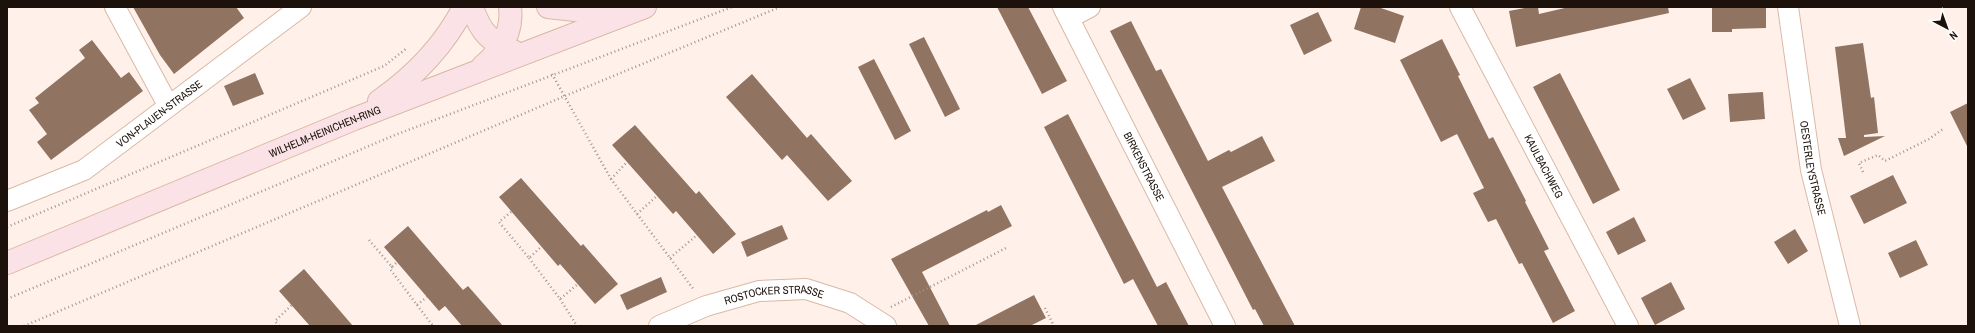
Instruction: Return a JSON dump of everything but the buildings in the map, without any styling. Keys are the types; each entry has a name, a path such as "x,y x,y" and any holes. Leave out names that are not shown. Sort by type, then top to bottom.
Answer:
{"main road":[{"path":"354,119 394,91 428,61 455,25 464,7"},
{"path":"472,7 478,23 494,43 511,50 510,7"},
{"path":"548,7 593,12 641,8"},
{"name":"WILHELM-HEINICHEN-RING","path":"7,264 354,119 480,70 511,50 641,8"}],"street":[{"path":"115,7 168,105"},
{"name":"VON-PLAUEN-STRASSE","path":"7,201 84,170 168,105 301,7"},
{"path":"1066,12 1090,7"},
{"name":"KAULBACHWEG","path":"1460,7 1628,326"},
{"name":"OESTERLEYSTRASSE","path":"1788,7 1811,170 1850,326"},
{"name":"BIRKENSTRASSE","path":"1066,12 1225,326"},
{"name":"ROSTOCKER STRASSE","path":"659,326 706,306 759,291 806,289 850,303 879,321"}],"path":[{"path":"7,299 395,135 552,74 732,7"},
{"path":"24,326 565,96 780,7"},
{"path":"7,227 384,66 411,45"},
{"path":"552,74 611,179 706,306"},
{"path":"1863,172 1859,164 1878,156 1885,161 1929,139 1943,129"},
{"path":"611,179 627,162"},
{"path":"637,214 657,196"},
{"path":"511,212 499,222 560,299 577,326"},
{"path":"670,258 697,235"},
{"path":"369,240 392,267 390,269 433,326"},
{"path":"529,258 541,247"},
{"path":"879,321 1008,247"},
{"path":"392,267 397,262"},
{"path":"560,299 578,284"},
{"path":"417,305 427,297"},
{"path":"279,326 275,321 292,305"},
{"path":"1045,308 1054,326"}]}
